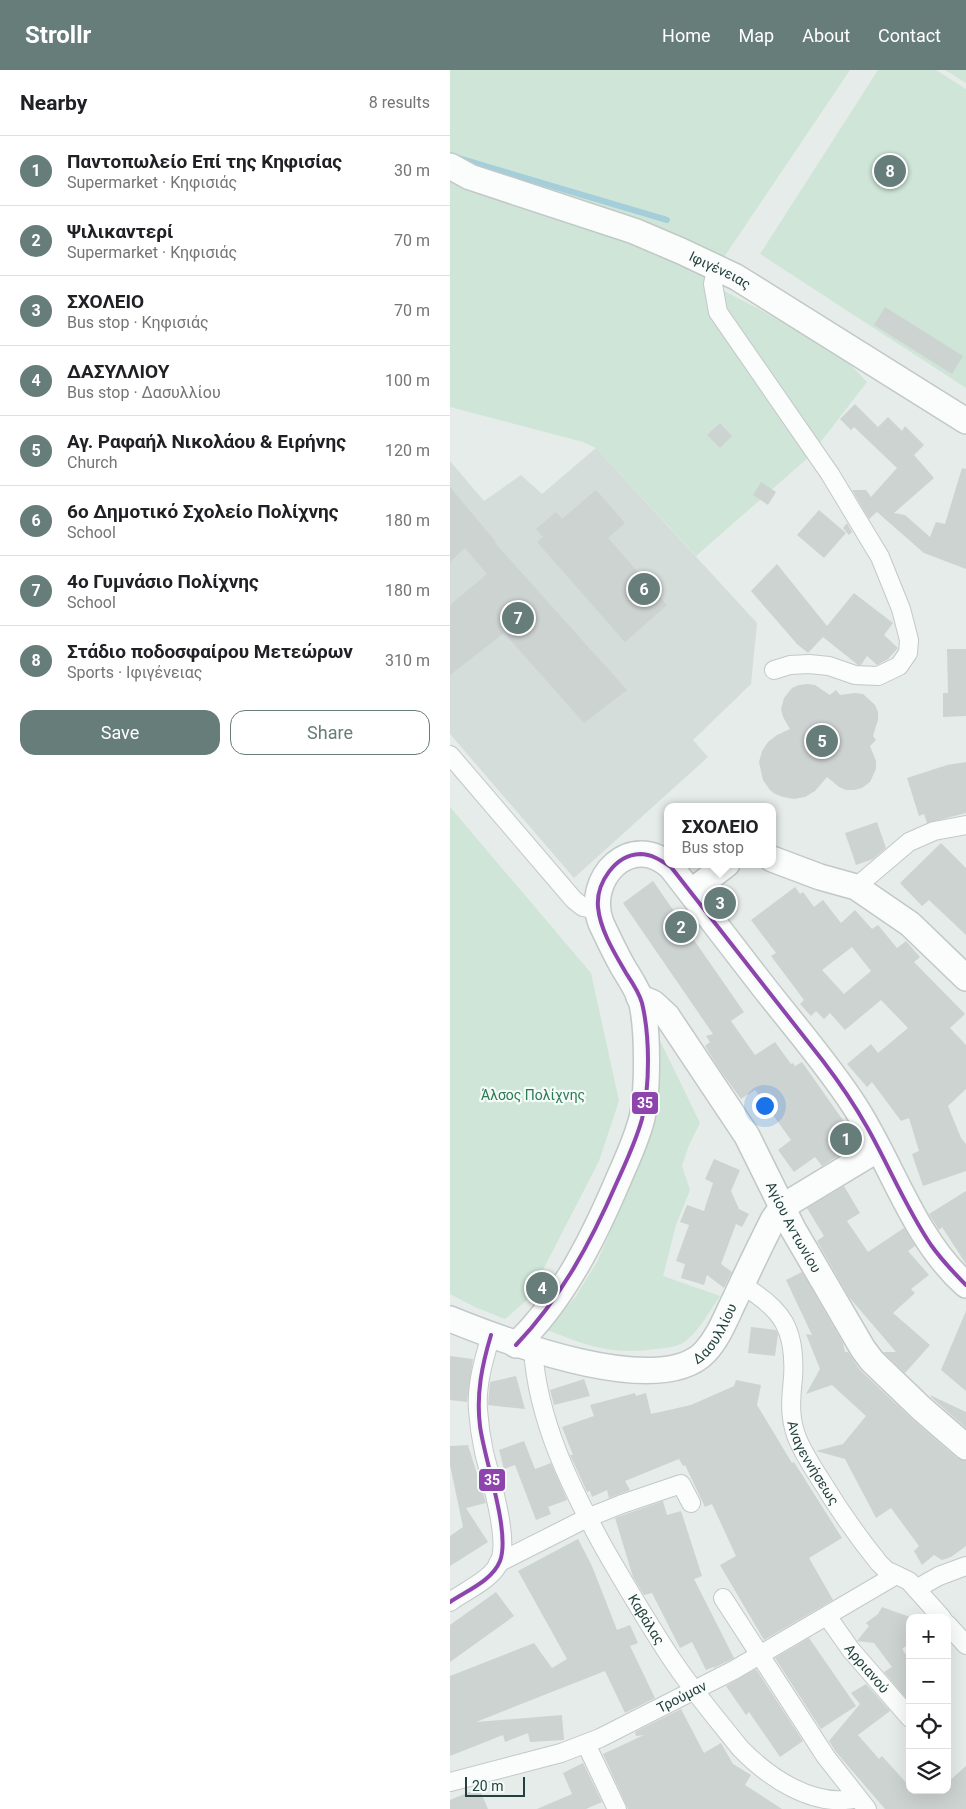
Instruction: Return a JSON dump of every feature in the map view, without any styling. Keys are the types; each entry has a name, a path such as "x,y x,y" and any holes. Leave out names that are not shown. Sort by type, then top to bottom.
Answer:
{"street":[{"name":"Ιφιγένειας","path":"450,166 470,177 634,231 736,277 966,421"},
{"path":"716,269 713,284 718,312 830,474 880,557 901,609 909,640 908,653 899,666 878,676 855,675 829,666 809,664 790,665 774,670"},
{"path":"450,755 574,900 583,908 597,910"},
{"path":"856,887 909,842 934,832 966,825"},
{"path":"525,1347 542,1317 563,1287 606,1207 642,1118 645,1094 644,1018 639,997 601,924 597,910 598,896 604,875 616,863 634,855 651,855 664,861"},
{"path":"776,860 820,877 856,887 910,924 966,978"},
{"path":"670,868 691,892 821,1059 855,1106 933,1246 951,1271 966,1285"},
{"path":"691,892 722,868"},
{"name":"Αγίου Αντωνίου","path":"639,997 653,1004 668,1016 747,1136 782,1207 867,1355 922,1409 966,1447"},
{"name":"Δασυλλίου","path":"450,1319 525,1347 576,1360 635,1370 654,1371 683,1365 700,1356 709,1347 721,1328 773,1220 782,1207 878,1149"},
{"name":"Αναγεννήσεως","path":"742,1285 767,1302 782,1318 788,1330 793,1370 791,1414 796,1435 803,1451 834,1501 872,1555 884,1568 907,1580 938,1614"},
{"path":"491,1335 480,1378 478,1404 482,1445 499,1520 501,1554 498,1563"},
{"name":"Καβάλας","path":"525,1347 537,1379 550,1431 561,1464 588,1518 638,1608 673,1662 740,1748 779,1782 806,1797 825,1803 862,1803"},
{"path":"450,1602 481,1581 498,1563 588,1518 622,1504 681,1484 691,1503"},
{"path":"916,1589 939,1576 966,1566"},
{"name":"Τρούμαν","path":"450,1782 555,1755 586,1744 696,1690 759,1656 896,1574"},
{"name":"Καβάλας","path":"723,1598 826,1757 862,1803"},
{"name":"Αρριανού","path":"827,1616 851,1650 906,1713"},
{"path":"951,1628 966,1644"},
{"path":"586,1744 617,1809"}],"shaded area":[{"path":"596,448 757,623 751,684 693,740 708,757 574,878 450,734 450,461 484,501 521,475 542,494"}],"green space":[{"path":"450,70 850,70 716,269 705,281 759,309 843,357 867,382 809,457 696,556 596,448 583,442 450,407"},
{"path":"878,70 936,70 966,89 966,388 760,254"},
{"path":"945,70 966,70 966,83"},
{"name":"Άλσος Πολίχνης","path":"450,807 591,973 619,1101 599,1161 528,1299 505,1319 450,1294"},
{"path":"652,1024 700,1123 689,1145 682,1166 690,1190 676,1225 663,1276 720,1296 697,1330 681,1344 668,1348 640,1351 612,1350 575,1341 547,1330 576,1296 597,1262 629,1188 648,1128"}],"building":[{"path":"885,307 963,356 952,374 874,325"},
{"path":"855,404 878,427 888,417 902,431 905,426 924,445 914,455 934,478 894,513 905,515 930,537 936,522 945,524 962,468 966,469 966,569 924,553 877,512 869,519 852,490 866,490 871,497 897,468 854,427 851,430 840,419"},
{"path":"720,423 732,436 720,448 707,435"},
{"path":"761,482 776,492 768,505 753,495"},
{"path":"450,487 495,543 627,690 584,723 504,633 450,675 450,605 487,574 465,548 450,562"},
{"path":"596,490 625,523 608,538 667,605 625,642 537,542 543,537 536,529 556,512 562,519"},
{"path":"819,510 846,533 824,558 797,535"},
{"path":"847,523 852,532 849,535 843,528"},
{"path":"777,564 827,626 854,593 893,623 884,635 898,648 888,659 877,665 867,656 861,665 858,665 823,637 808,653 797,644 751,591"},
{"path":"947,649 966,649 966,716 943,717 943,693 948,693"},
{"path":"807,684 815,685 830,695 836,690 840,695 863,694 875,705 878,712 878,720 873,736 876,740 870,746 876,761 876,769 870,782 862,788 846,790 827,777 815,791 805,797 794,799 775,794 763,780 759,762 762,751 768,742 790,729 781,709 784,698 792,688"},
{"path":"966,762 966,813 927,823 924,814 919,816 907,778 947,765"},
{"path":"877,822 886,848 873,859 856,865 845,833"},
{"path":"941,843 966,868 966,935 929,900 922,906 900,883"},
{"path":"653,881 744,1012 731,1021 755,1055 775,1042 791,1064 793,1063 795,1066 802,1062 859,1143 822,1166 815,1157 794,1172 778,1150 791,1140 755,1090 741,1099 720,1070 705,1046 710,1042 706,1036 713,1034 623,903"},
{"path":"795,887 800,894 803,892 814,907 823,900 841,923 855,910 872,929 878,925 897,948 906,941 920,957 914,962 965,1014 950,1028 966,1045 966,1089 948,1106 961,1138 966,1144 966,1171 923,1186 912,1154 919,1151 909,1118 901,1121 872,1082 867,1087 847,1064 871,1044 878,1053 908,1028 881,1000 845,1030 830,1013 824,1019 816,1011 811,1016 800,1004 804,1000 771,956 776,953 751,920","holes":["852,947 871,971 844,994 822,970"]},
{"path":"714,1159 740,1170 731,1191 739,1209 749,1214 742,1227 736,1224 721,1264 732,1272 724,1288 707,1275 704,1285 681,1278 685,1264 676,1261 689,1225 680,1222 687,1205 704,1211 713,1183 705,1179"},
{"path":"844,1186 860,1213 847,1221 868,1252 904,1228 915,1246 908,1251 929,1275 911,1289 915,1293 893,1313 930,1345 905,1373 883,1352 896,1352 849,1297 817,1241 824,1236 807,1208"},
{"path":"966,1191 966,1264 942,1227 939,1230 929,1214"},
{"path":"802,1272 843,1343 845,1352 848,1352 860,1370 957,1458 966,1461 966,1546 951,1557 942,1560 934,1555 922,1565 914,1551 919,1546 891,1508 876,1518 845,1459 816,1451 843,1444 866,1416 832,1385 806,1394 820,1369 806,1334 812,1335 786,1280"},
{"path":"966,1311 966,1391 941,1370"},
{"path":"751,1327 776,1330 778,1334 775,1356 748,1353"},
{"path":"450,1356 473,1359 467,1402 450,1400"},
{"path":"516,1376 525,1409 488,1405 490,1382"},
{"path":"584,1379 590,1396 554,1405 550,1390"},
{"path":"736,1380 761,1385 757,1405 792,1463 794,1462 842,1538 809,1558 833,1600 764,1640 720,1565 736,1556 712,1504 705,1507 685,1465 683,1466 679,1459 625,1481 630,1490 609,1498 607,1490 592,1497 590,1491 587,1492 570,1455 573,1455 562,1427 594,1416 590,1405 635,1393 636,1396 646,1393 651,1414 691,1405 734,1386"},
{"path":"930,1395 966,1412 966,1428 932,1398"},
{"path":"524,1441 535,1469 551,1463 567,1500 548,1507 551,1514 536,1520 515,1465 504,1469 499,1450"},
{"path":"468,1445 486,1503 466,1508 488,1542 450,1566 450,1536 463,1527 450,1465 450,1446"},
{"path":"663,1501 667,1515 681,1511 702,1576 694,1579 734,1658 714,1668 706,1670 692,1642 680,1648 652,1593 644,1595 633,1577 615,1518"},
{"path":"578,1539 592,1566 617,1630 630,1625 638,1643 630,1646 655,1698 625,1713 605,1671 476,1722 562,1715 564,1740 530,1742 528,1733 505,1742 503,1735 450,1756 450,1676 534,1643 552,1668 567,1659 518,1571"},
{"path":"496,1592 514,1616 450,1662 450,1625"},
{"path":"882,1607 906,1616 906,1646 902,1649 906,1654 906,1698 884,1672 892,1667 874,1643 857,1641 869,1626 866,1623 878,1614"},
{"path":"809,1638 856,1706 821,1729 775,1658"},
{"path":"756,1669 803,1741 780,1757 749,1712 746,1715 726,1686"},
{"path":"866,1684 890,1711 858,1735 879,1759 882,1756 906,1783 906,1794 951,1794 951,1779 966,1766 966,1809 885,1809 836,1752 829,1741 860,1704 851,1693"},
{"path":"681,1709 704,1753 721,1743 733,1764 751,1775 745,1785 782,1809 628,1809 603,1754 644,1735 636,1736 635,1732"},
{"path":"583,1763 602,1802 586,1809 537,1809 572,1794 563,1773"},
{"path":"479,1788 488,1809 450,1809 450,1800"}],"waterway":[{"path":"458,158 667,220"}],"transit line":[{"name":"35","path":"516,1345 547,1308 574,1268 597,1226 627,1159 642,1119 648,1076 645,1016 637,991 609,942 599,916 598,898 600,889 609,872 623,859 644,854 664,863"},
{"name":"35","path":"672,868 846,1093 862,1118 922,1231 939,1255 966,1285"},
{"name":"35","path":"450,1602 478,1585 491,1574 500,1561 502,1548 500,1514 482,1440 479,1414 481,1380 491,1335"}],"place":[{"name":"Στάδιο ποδοσφαίρου Μετεώρων","path":"890,171"},
{"name":"6ο Δημοτικό Σχολείο Πολίχνης","path":"644,589"},
{"name":"4ο Γυμνάσιο Πολίχνης","path":"518,618"},
{"name":"Αγ. Ραφαήλ Νικολάου & Ειρήνης","path":"822,741"},
{"name":"ΣΧΟΛΕΙΟ","path":"720,903"},
{"name":"Ψιλικαντερί","path":"681,927"},
{"name":"Παντοπωλείο Επί της Κηφισίας","path":"846,1139"},
{"name":"ΔΑΣΥΛΛΙΟΥ","path":"542,1288"}]}
